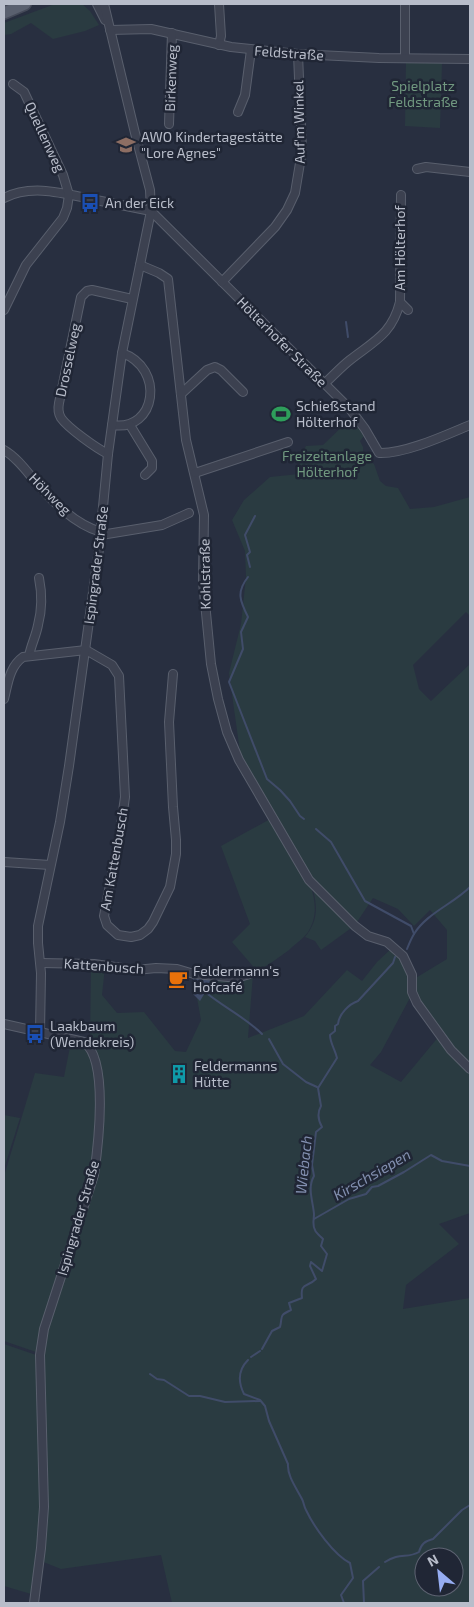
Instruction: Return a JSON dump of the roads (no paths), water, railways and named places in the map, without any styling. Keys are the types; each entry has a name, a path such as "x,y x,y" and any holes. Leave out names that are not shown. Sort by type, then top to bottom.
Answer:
{"main road":[{"path":"4,13 25,4"}],"street":[{"name":"Ispingrader Straße","path":"34,1603 41,1548 44,1488 40,1403 42,1337 94,1175 98,1148 100,1097 97,1066 89,1046 84,1042 40,1032 38,926 63,804 86,650 101,533 108,454 122,353 152,211 150,190 109,27 99,4"},
{"path":"219,4 221,28 219,44"},
{"path":"405,4 405,58"},
{"name":"Feldstraße","path":"109,27 151,29 250,50 298,54 470,59"},
{"name":"Birkenweg","path":"170,124 172,33"},
{"path":"238,112 245,95 250,50"},
{"name":"Auf'm Winkel","path":"222,282 275,227 287,210 295,193 302,151 298,54"},
{"name":"Quellenweg","path":"13,84 24,92 63,175 69,195"},
{"path":"417,169 426,167 470,172"},
{"path":"4,198 14,193 37,190 152,211"},
{"path":"4,310 26,265 63,218 69,195"},
{"name":"Am Hölterhof","path":"324,384 344,365 382,337 392,323 400,302 400,195"},
{"name":"Hölterhofer Straße","path":"152,211 356,415 379,453 405,449 470,425"},
{"name":"Kohlstraße","path":"140,265 159,272 168,279 186,440 204,515 203,582 210,657 227,732 239,760 309,880 364,933 386,942 399,952 409,966 412,975 412,992 417,1003 451,1050 470,1069"},
{"name":"Drosselweg","path":"108,454 99,450 62,419 58,410 59,402 81,297 87,291 92,290 132,299"},
{"name":"Am Hölterhof","path":"400,302 408,310"},
{"path":"112,425 130,425 135,422 147,407 149,401 150,387 148,377 134,358 122,353"},
{"path":"181,394 208,370 215,367 221,370 243,392"},
{"path":"130,425 152,461 152,468 145,474"},
{"path":"195,473 288,442"},
{"name":"Höhweg","path":"4,450 14,457 47,495 66,512 89,528 101,533"},
{"path":"101,533 162,526 189,513"},
{"path":"29,656 38,626 41,590 39,578"},
{"path":"4,699 16,662 29,656 86,650"},
{"name":"Am Kattenbusch","path":"86,650 112,665 119,676 125,797 104,916 109,928 114,933 122,936 136,936 148,929 165,900 170,887 176,854 169,722 173,674"},
{"path":"4,862 50,865"},
{"name":"Kattenbusch","path":"40,963 94,964 136,970 156,968 178,969 194,974 228,977 243,976 256,972"},
{"path":"4,1024 40,1032"}],"water":[{"path":"193,979 210,979 209,986 200,1001 192,993"}],"waterway":[{"path":"346,322 348,337"},
{"path":"250,567 247,555 250,552 245,535 255,516"},
{"path":"248,577 244,582 241,592 241,601 248,617 241,632 243,649 229,682 267,779 280,790 304,819"},
{"path":"316,829 331,842 365,901 411,926 414,934"},
{"name":"Wiebach","path":"407,949 414,934 426,920 470,887"},
{"name":"Wiebach","path":"262,1349 272,1331 280,1327 283,1315 291,1310 289,1303 302,1298 303,1287 316,1279 310,1266 311,1262 322,1271 327,1254 321,1246 323,1239 316,1232 314,1226 311,1185 314,1176 312,1165 316,1132 322,1127 318,1116 321,1106 318,1088 337,1058 330,1035 335,1031 335,1026 345,1010 351,1004 358,1001 393,963 395,957"},
{"path":"204,991 262,1034"},
{"path":"269,1039 283,1064 306,1082 317,1087"},
{"name":"Kirschsiepen","path":"314,1219 349,1199 366,1194 372,1187 378,1186 404,1172 431,1155 442,1161 470,1166"},
{"name":"Wiebach","path":"251,1357 260,1351"},
{"name":"Wiebach","path":"248,1360 242,1368 240,1376 244,1394 260,1400 265,1406 269,1421 288,1464 291,1478 305,1509 331,1547 350,1563 353,1578 341,1595 344,1603"},
{"path":"150,1374 157,1379 164,1380 189,1396 200,1396 225,1402 260,1401"},
{"path":"385,1562 395,1557 419,1552 424,1543 433,1539 462,1510 470,1505"},
{"path":"364,1603 363,1581 379,1567"}],"place":[{"name":"AWO Kindertagestätte \"Lore Agnes\"","path":"126,145"},
{"name":"An der Eick","path":"90,203"},
{"name":"Schießstand Hölterhof","path":"281,414"},
{"name":"Feldermann's Hofcafé","path":"178,979"},
{"name":"Laakbaum (Wendekreis)","path":"35,1034"},
{"name":"Feldermanns Hütte","path":"179,1074"}],"park label":[{"name":"Spielplatz Feldstraße","path":"423,94"},
{"name":"Freizeitanlage Hölterhof","path":"327,464"}]}
